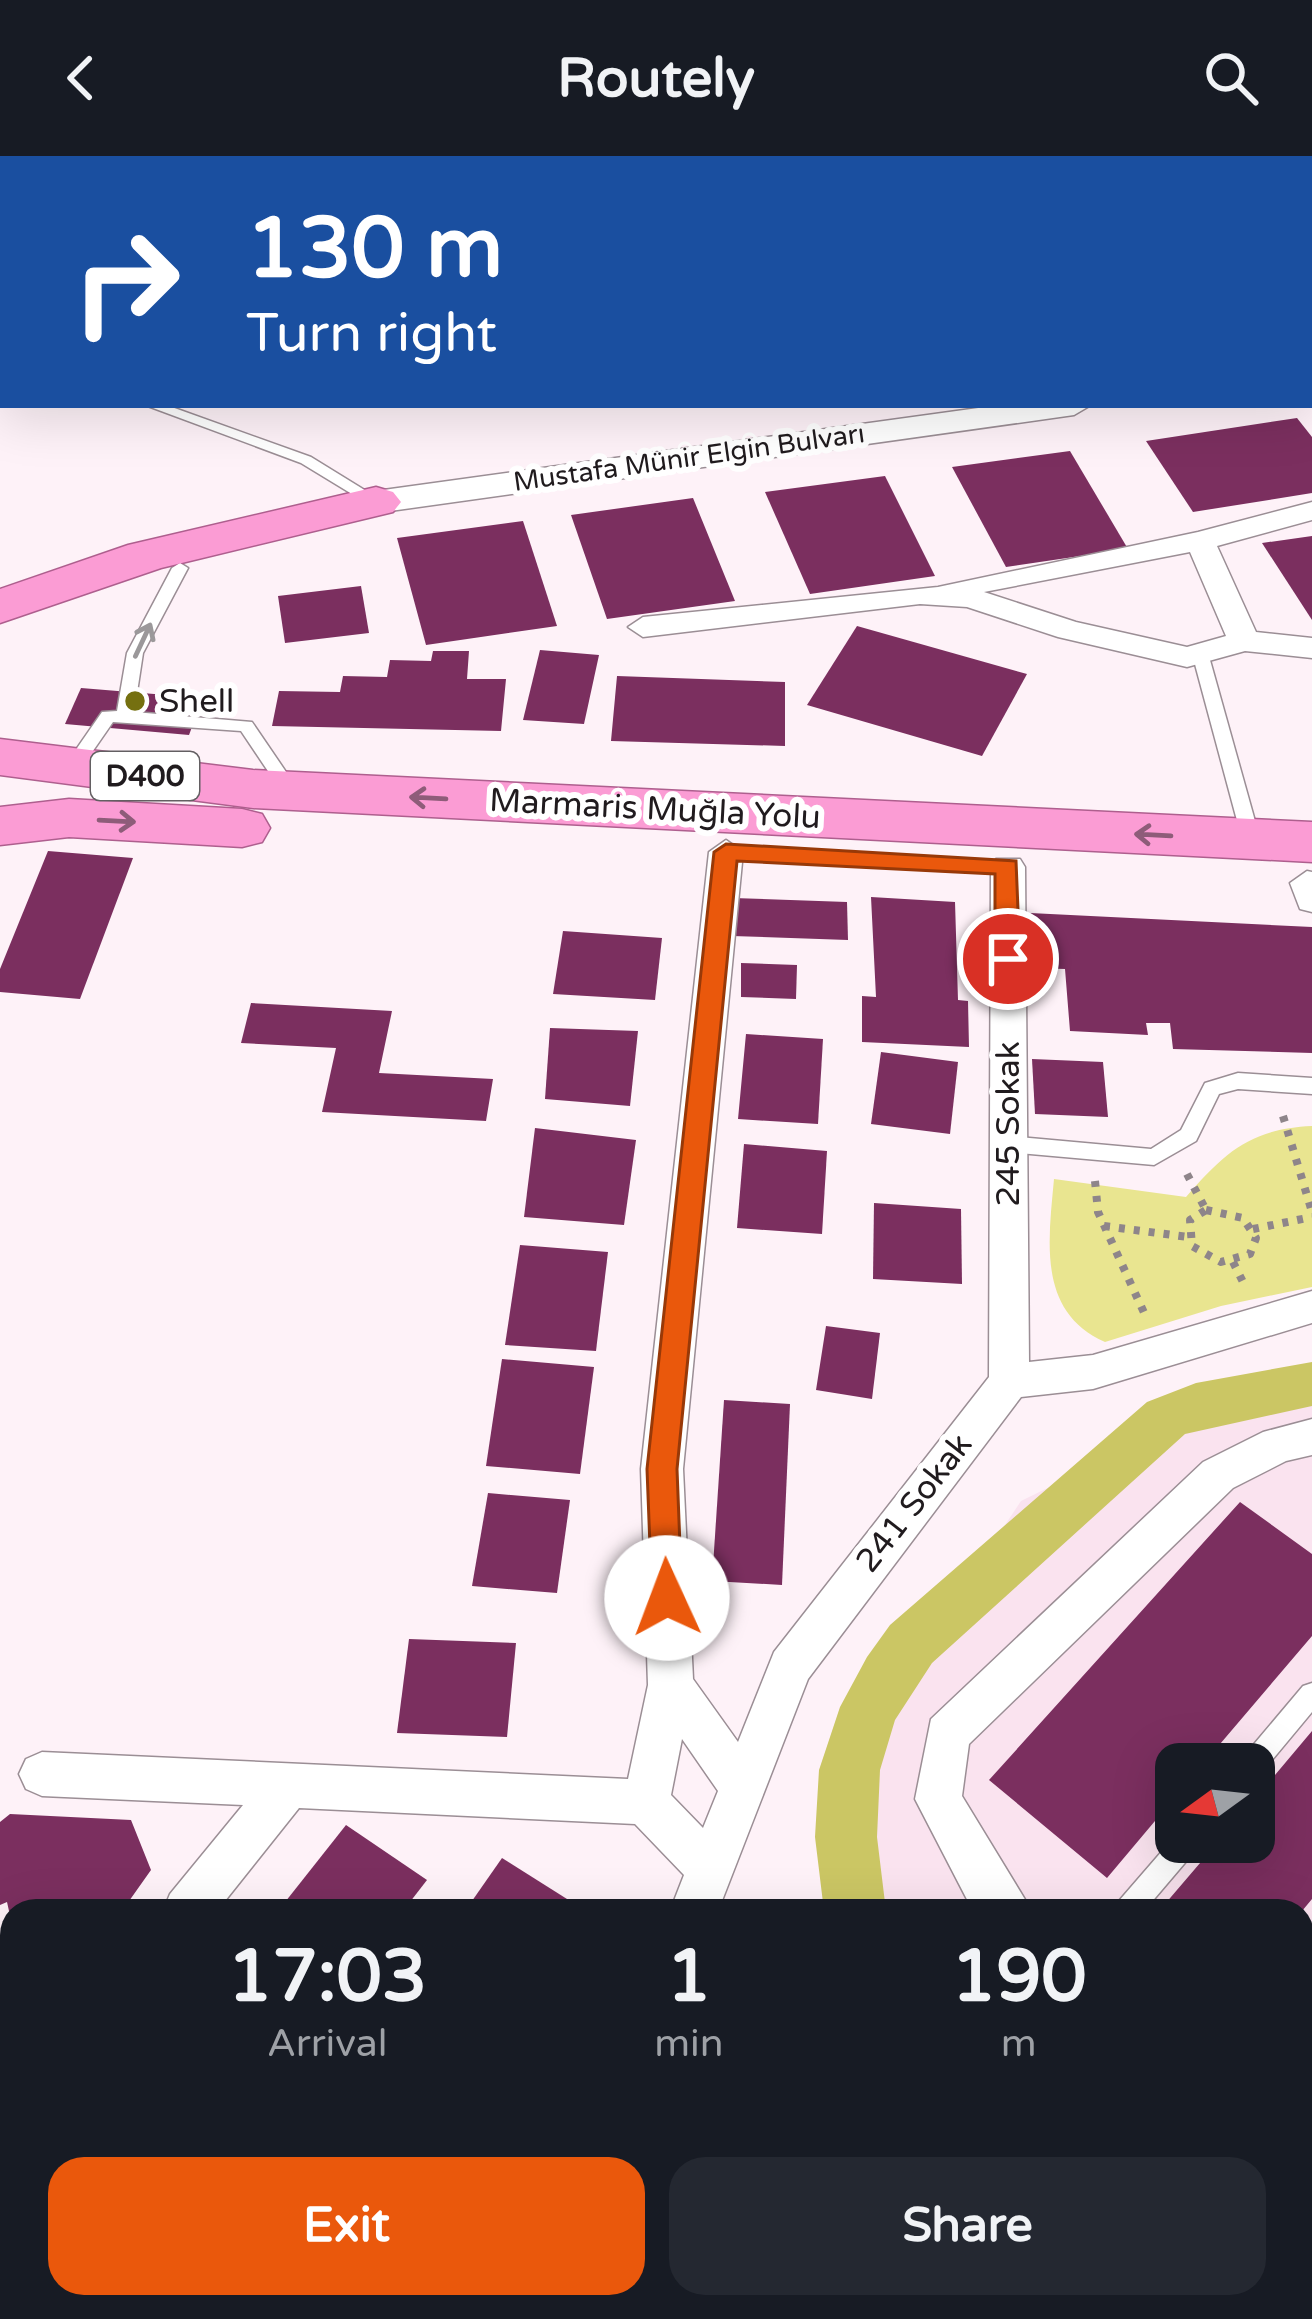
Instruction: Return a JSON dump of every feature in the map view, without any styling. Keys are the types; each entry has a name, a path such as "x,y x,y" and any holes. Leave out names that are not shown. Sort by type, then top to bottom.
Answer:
{"highway":[{"path":"0,607 146,556 376,502"},
{"path":"0,644 286,524"},
{"name":"Marmaris Muğla Yolu","path":"24,757 290,791 1251,839 1311,877"},
{"name":"D400","path":"0,826 69,818 1311,877"}],"street":[{"name":"Mustafa Münir Elgin Bulvarı","path":"376,502 1004,409"},
{"path":"644,627 920,595 1200,541 1312,511"},
{"path":"1200,541 1244,641"},
{"path":"920,595 970,598 1069,630 1187,657 1244,641 1312,648"},
{"path":"703,1890 646,1802 670,1685 662,1469 726,852"},
{"name":"245 Sokak","path":"1007,866 1009,1381"},
{"path":"1009,1381 1093,1372 1312,1307"},
{"name":"241 Sokak","path":"703,1890 790,1667 1009,1381"},
{"path":"994,1899 938,1799 946,1734 1218,1475 1278,1445 1312,1437"},
{"path":"670,1685 743,1788"},
{"path":"42,1774 646,1802"},
{"path":"197,1899 287,1787"}],"lane":[{"path":"160,408 305,460 376,502"},
{"path":"125,717 135,653 180,568"},
{"path":"1200,653 1251,839"},
{"path":"24,757 108,716 246,726 290,791"},
{"path":"1008,1144 1154,1157 1189,1135 1212,1088 1238,1081 1312,1086"},
{"path":"1270,1743 1312,1694"},
{"path":"1137,1899 1168,1863"}],"path":[{"path":"1253,1229 1312,1214 1273,1083"},
{"path":"1174,1148 1206,1210"},
{"path":"1091,1151 1104,1226 1127,1283 1165,1350"},
{"path":"1104,1226 1188,1237 1210,1259 1232,1262 1255,1246 1253,1229 1238,1214 1206,1210 1190,1220 1188,1237"}],"shaded area":[{"path":"1312,1126 1312,1287 1221,1306 1105,1342 1068,1313 1052,1274 1054,1179 1186,1197 1241,1145 1272,1132"},
{"path":"1312,1388 1312,1899 823,1899 877,1717 1021,1501 1218,1404"}],"building":[{"path":"1297,418 1312,437 1312,493 1193,512 1146,441"},
{"path":"1070,451 1128,549 1006,567 952,467"},
{"path":"885,476 935,576 810,594 765,492"},
{"path":"693,498 735,601 607,619 571,515"},
{"path":"523,521 557,626 426,645 397,538"},
{"path":"1312,536 1312,620 1262,543"},
{"path":"361,586 369,633 285,643 278,596"},
{"path":"857,626 1027,674 982,756 807,705"},
{"path":"540,650 599,655 584,724 523,720"},
{"path":"433,651 469,651 467,679 506,679 501,731 272,726 279,691 340,692 343,676 387,677 390,660 431,661"},
{"path":"617,676 785,682 785,746 611,741"},
{"path":"81,688 203,698 189,735 65,724"},
{"path":"48,851 133,858 80,999 0,992 0,969"},
{"path":"871,897 955,902 958,1000 968,1001 969,1047 862,1042 862,996 876,997"},
{"path":"733,898 847,902 848,940 732,936"},
{"path":"1030,913 1312,927 1312,1053 1173,1049 1170,1023 1146,1023 1148,1035 1070,1031 1065,969 1033,968"},
{"path":"563,931 662,938 655,1000 553,994"},
{"path":"741,963 797,965 796,999 741,997"},
{"path":"251,1003 392,1011 379,1073 493,1079 486,1121 322,1112 336,1048 241,1043"},
{"path":"550,1028 638,1031 630,1106 545,1099"},
{"path":"746,1034 823,1039 818,1124 738,1119"},
{"path":"881,1052 958,1062 950,1134 871,1124"},
{"path":"1032,1059 1103,1062 1108,1117 1035,1114"},
{"path":"535,1128 636,1140 624,1225 524,1217"},
{"path":"744,1144 827,1151 822,1234 737,1228"},
{"path":"874,1203 961,1209 962,1284 873,1279"},
{"path":"520,1245 608,1252 596,1351 505,1345"},
{"path":"826,1326 880,1333 872,1399 816,1390"},
{"path":"502,1359 594,1367 580,1474 486,1466"},
{"path":"724,1400 790,1404 782,1585 712,1581"},
{"path":"488,1493 570,1500 557,1593 472,1586"},
{"path":"1240,1502 1312,1554 1312,1636 1221,1743 1155,1743 1155,1821 1107,1878 989,1780"},
{"path":"409,1639 516,1643 507,1737 397,1733"},
{"path":"1312,1731 1312,1899 1169,1899 1200,1863 1275,1863 1275,1775"},
{"path":"10,1814 131,1820 151,1870 130,1899 0,1899 0,1822"},
{"path":"346,1825 427,1880 412,1899 287,1899"},
{"path":"502,1858 567,1899 473,1899"}],"waterway":[{"path":"853,1899 846,1837 850,1770 870,1707 911,1644 1166,1418 1196,1406 1312,1384"}],"place":[{"name":"Shell","path":"135,701"}],"route":[{"path":"667,1598 662,1469 726,852 1007,866 1008,959"}]}
